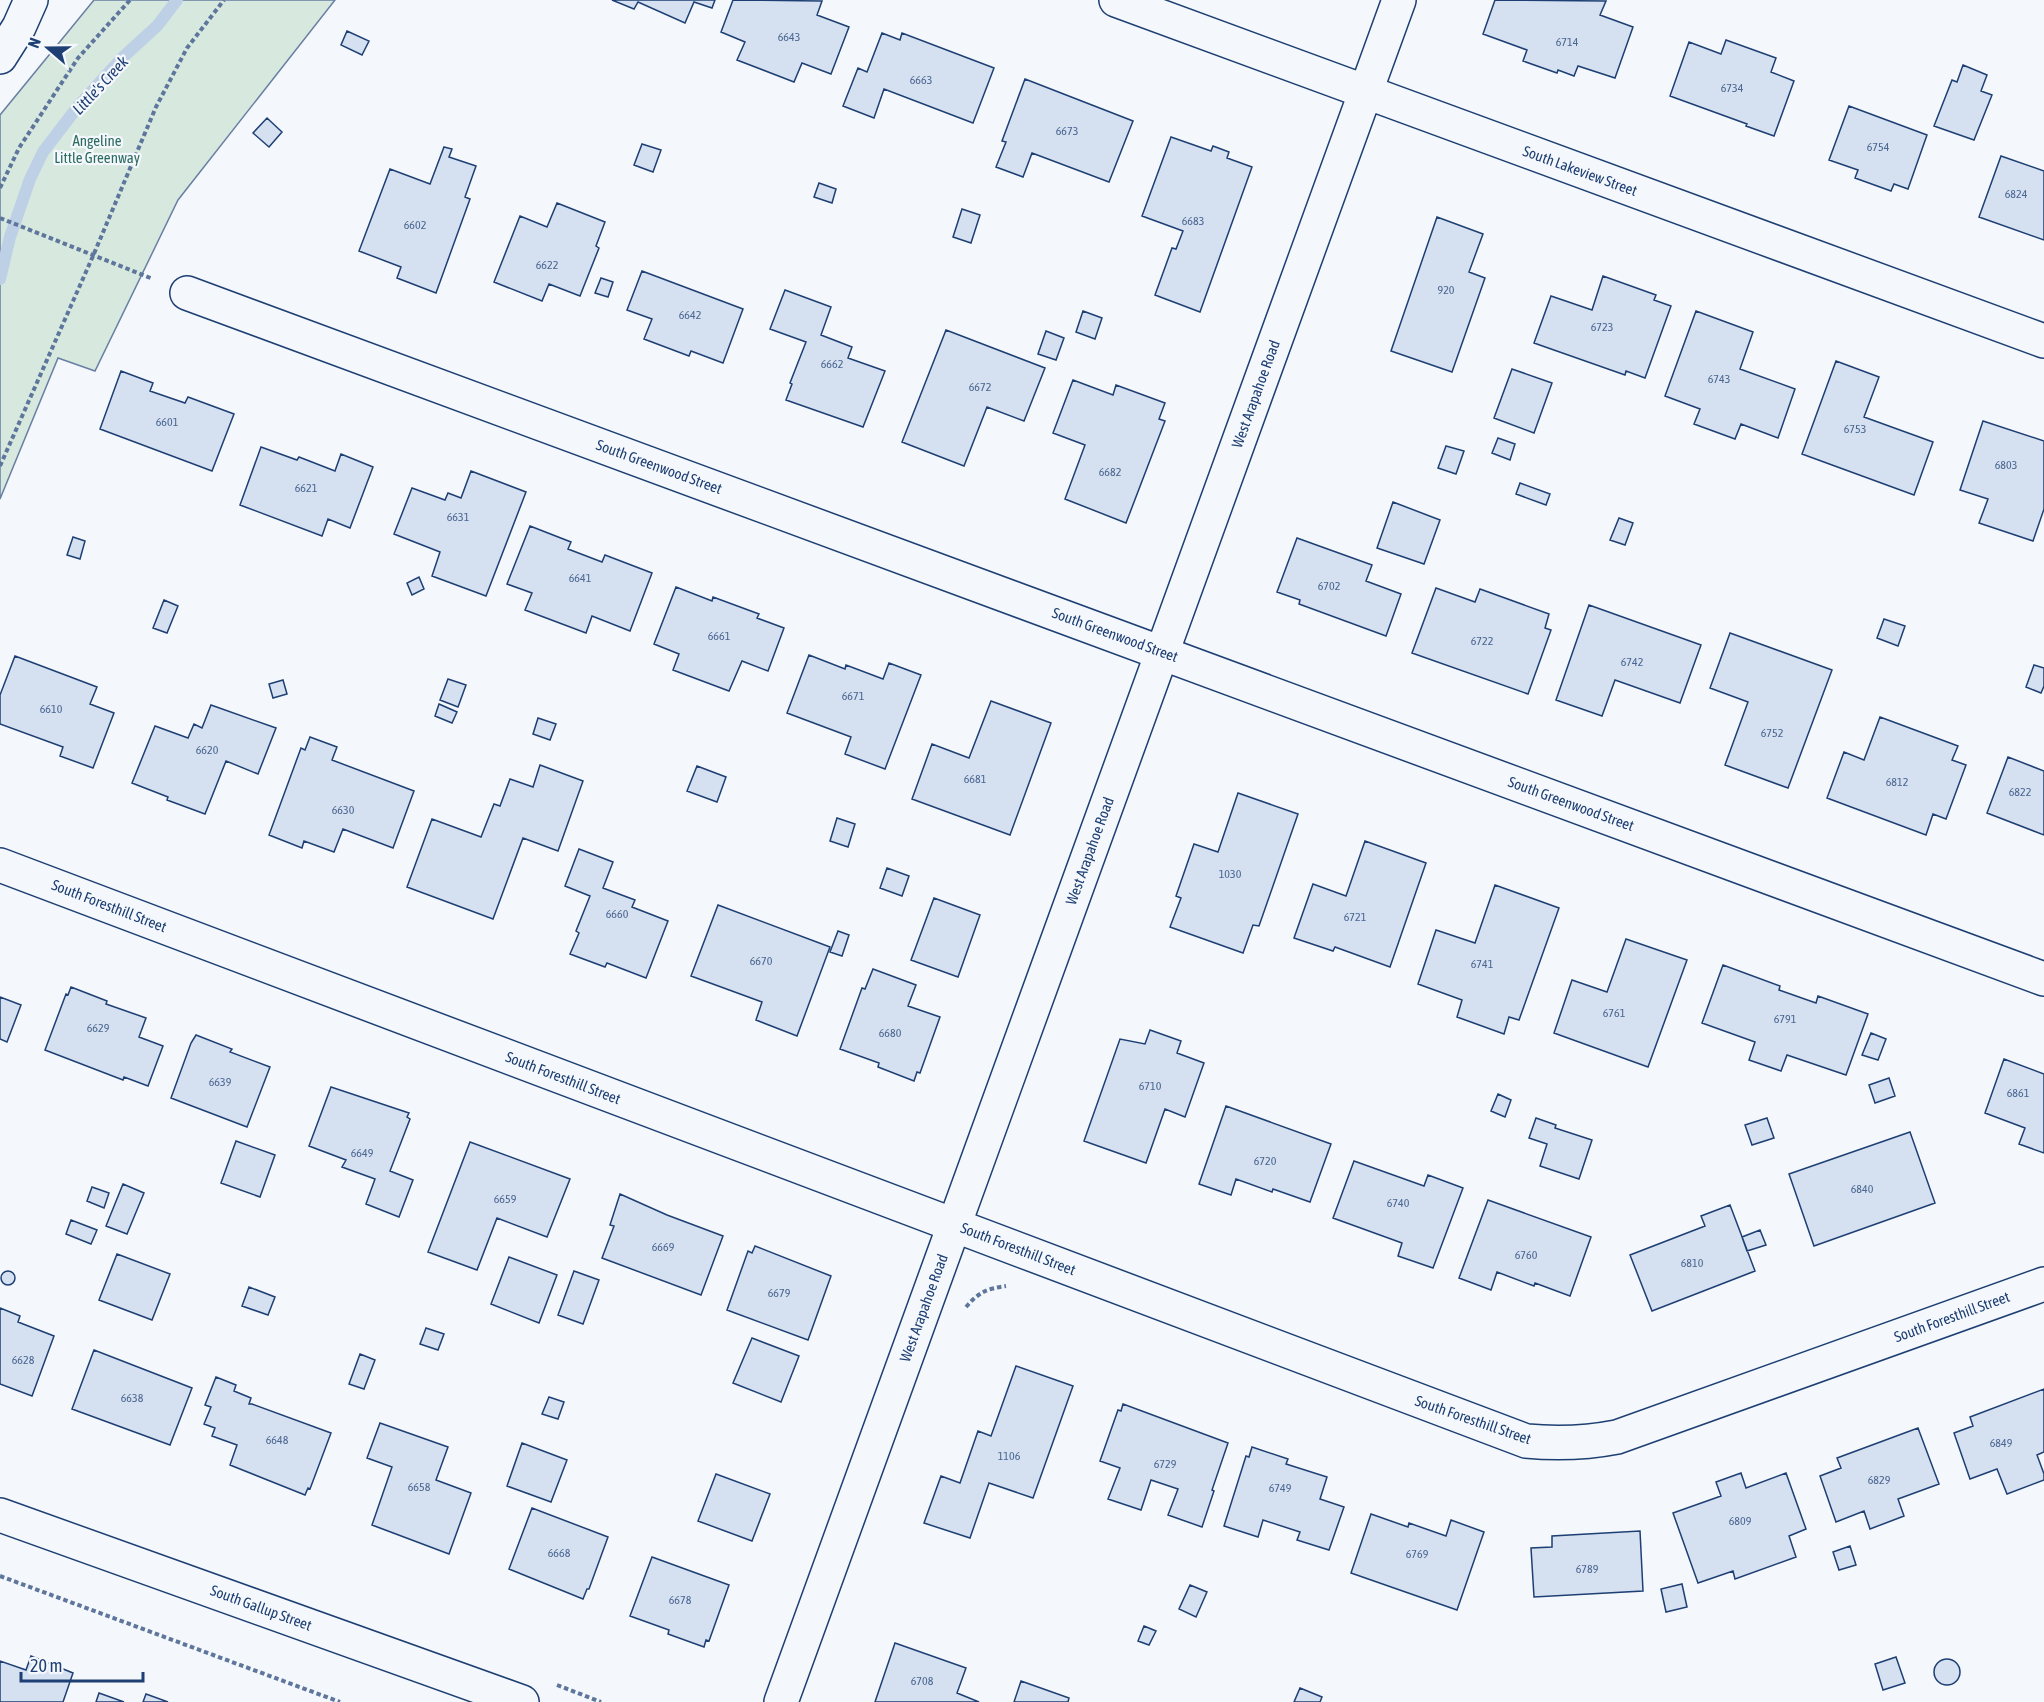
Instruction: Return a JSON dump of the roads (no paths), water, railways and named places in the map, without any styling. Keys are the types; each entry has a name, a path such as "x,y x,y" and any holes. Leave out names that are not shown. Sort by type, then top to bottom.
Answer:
{"street":[{"path":"0,57 19,27 31,0"},
{"name":"South Lakeview Street","path":"1116,0 2044,341"},
{"name":"West Arapahoe Road","path":"781,1702 1400,0"},
{"name":"South Greenwood Street","path":"187,293 2044,979"},
{"name":"South Foresthill Street","path":"0,865 1526,1441 1555,1444 1591,1442 1617,1437 2044,1284"},
{"name":"South Gallup Street","path":"0,1515 522,1702"}],"waterway":[{"name":"Little's Creek","path":"0,279 10,237 30,179 43,152 79,105 122,58 157,26 177,0"}],"park label":[{"name":"Angeline Little Greenway","path":"97,150"}]}
